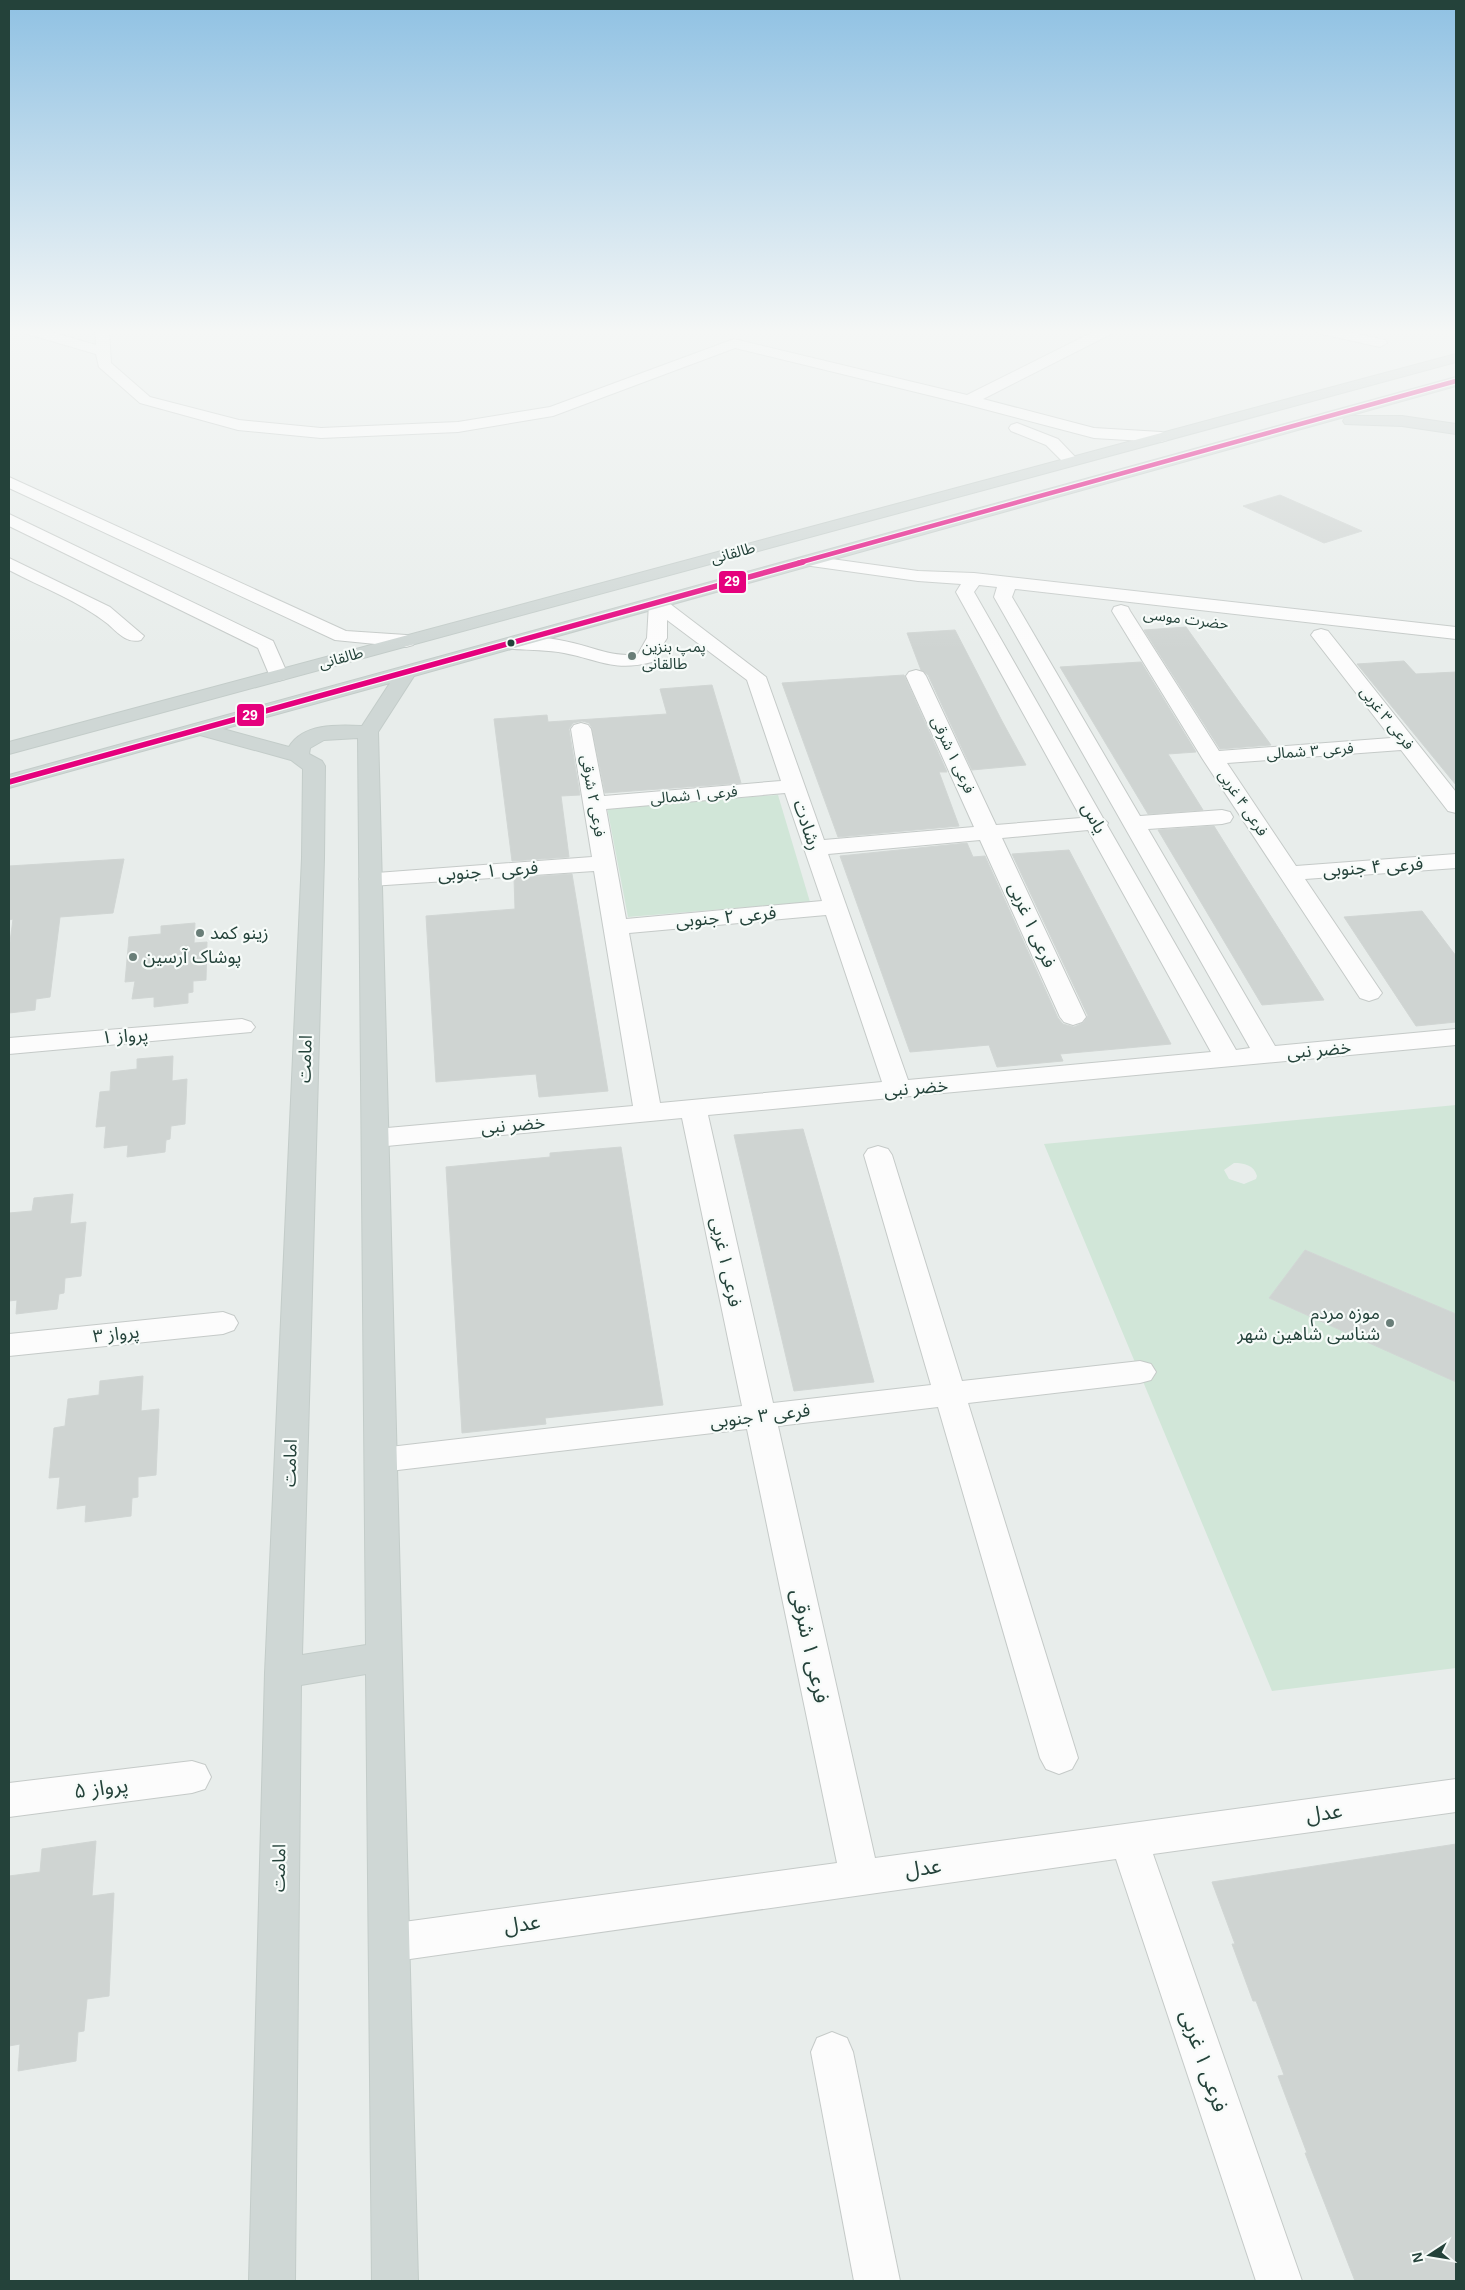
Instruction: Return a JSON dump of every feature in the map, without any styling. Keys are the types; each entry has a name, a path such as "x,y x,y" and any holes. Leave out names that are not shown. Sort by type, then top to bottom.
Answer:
{"main road":[{"name":"طالقانی","path":"9,748 1161,437"},
{"path":"1240,437 1247,440"},
{"name":"طالقانی","path":"9,782 1258,437"},
{"path":"395,2281 368,732 406,673"},
{"name":"امامت","path":"200,729 298,756 314,766 313,858 283,1673 272,2281"},
{"path":"298,756 300,746 309,738 335,732 368,732"},
{"path":"283,1673 384,1657"}],"street":[{"path":"1038,437 1052,442 1071,461"},
{"path":"9,482 342,636 406,641"},
{"path":"9,520 266,645 278,675"},
{"name":"حضرت موسی","path":"810,562 918,576 1121,611 1379,642"},
{"path":"9,563 103,611 134,636"},
{"name":"یاس","path":"969,585 1097,824 1228,1059"},
{"name":"حضرت موسی","path":"1005,590 1456,633"},
{"name":"یاس","path":"1005,590 1134,823 1268,1055"},
{"path":"514,643 556,646 616,662 646,658 657,638 658,604"},
{"name":"رشادت","path":"658,604 756,677 898,1089"},
{"name":"فرعی ۴ غربی","path":"1121,611 1213,758 1369,993"},
{"name":"فرعی ۳ غربی","path":"1321,635 1455,803"},
{"name":"فرعی ۱ شرقی","path":"916,676 990,833"},
{"name":"فرعی ۲ شرقی","path":"581,729 648,1112"},
{"name":"فرعی ۳ شمالی","path":"1213,758 1407,743"},
{"name":"فرعی ۱ شمالی","path":"594,803 794,786"},
{"path":"1134,823 1222,817"},
{"path":"815,848 1097,824"},
{"name":"فرعی ۱ غربی","path":"990,833 1074,1017"},
{"name":"فرعی ۴ جنوبی","path":"1290,873 1456,861"},
{"name":"فرعی ۱ جنوبی","path":"371,879 605,862"},
{"name":"فرعی ۲ جنوبی","path":"617,927 836,908"},
{"name":"پرواز ۱","path":"9,1046 242,1027"},
{"name":"خضر نبی","path":"376,1138 1456,1037"},
{"name":"فرعی ۱ غربی","path":"693,1108 759,1416"},
{"path":"878,1155 1059,1758"},
{"name":"پرواز ۳","path":"9,1345 223,1323"},
{"name":"فرعی ۳ جنوبی","path":"381,1460 1140,1372"},
{"name":"فرعی ۱ شرقی","path":"759,1416 860,1877"},
{"name":"پرواز ۵","path":"9,1800 192,1777"},
{"name":"عدل","path":"389,1943 1456,1795"},
{"name":"فرعی ۱ غربی","path":"1129,1840 1279,2281"},
{"path":"832,2052 877,2281"}],"green space":[{"path":"778,795 810,902 628,917 607,807"},
{"path":"1456,1105 1456,1314 1305,1250 1269,1298 1451,1379 1456,1371 1456,1668 1272,1691 1044,1144","holes":["1234,1163 1245,1164 1254,1169 1257,1176 1256,1179 1244,1184 1229,1179 1224,1170"]}],"building":[{"path":"1280,495 1362,531 1324,543 1243,506"},
{"path":"1186,627 1271,745 1220,749 1144,630"},
{"path":"955,630 1026,765 972,770 928,675 921,670 907,633"},
{"path":"1404,661 1416,674 1456,672 1456,785 1357,664"},
{"path":"1141,662 1196,752 1168,754 1203,810 1148,814 1060,667"},
{"path":"904,675 947,772 939,772 959,826 838,837 782,683"},
{"path":"712,685 741,783 605,793 592,728 589,723 582,721 573,723 569,729 580,795 561,796 569,857 512,861 494,719 547,715 548,722 667,714 660,689"},
{"path":"1214,826 1324,1000 1262,1005 1158,830"},
{"path":"967,843 973,857 985,856 1058,1018 1063,1024 1074,1027 1083,1023 1088,1016 1012,854 1069,850 1171,1044 1060,1054 1063,1061 997,1067 989,1045 910,1052 840,856"},
{"path":"124,859 113,913 60,917 50,997 36,999 35,1010 9,1013 9,950 13,919 9,920 9,866"},
{"path":"572,874 608,1091 539,1097 536,1074 436,1082 426,916 515,909 514,878"},
{"path":"1422,911 1456,956 1456,1022 1416,1026 1344,917"},
{"path":"195,923 194,943 207,942 206,980 193,981 193,992 188,993 188,1003 154,1007 154,997 132,999 135,981 125,982 129,937 161,934 161,926"},
{"path":"173,1056 172,1081 187,1079 185,1124 171,1126 170,1139 166,1140 165,1152 127,1157 128,1145 104,1148 106,1126 96,1127 100,1092 110,1091 111,1072 137,1069 137,1059"},
{"path":"803,1129 874,1382 794,1391 734,1135"},
{"path":"621,1147 663,1405 545,1418 546,1424 462,1433 446,1167 550,1157 550,1153"},
{"path":"73,1194 70,1224 86,1222 81,1276 65,1278 64,1293 59,1294 57,1309 16,1314 17,1300 9,1301 9,1213 32,1211 34,1198"},
{"name":"موزه مردم شناسی شاهین شهر","path":"1305,1250 1456,1314 1456,1382 1269,1298"},
{"path":"143,1376 141,1411 159,1409 156,1475 138,1477 138,1497 132,1498 131,1516 85,1522 86,1505 57,1509 60,1477 49,1478 54,1428 65,1426 68,1399 99,1395 100,1381"},
{"path":"96,1841 92,1896 114,1893 109,1996 87,1999 84,2031 78,2032 76,2061 18,2071 20,2044 9,2046 9,1876 40,1872 42,1849"},
{"path":"1456,1844 1456,2281 1355,2281 1305,2153 1307,2153 1278,2076 1284,2075 1256,2001 1253,2001 1232,1944 1235,1944 1212,1882"}],"transit line":[{"name":"29","path":"9,782 1254,437"}],"place":[{"name":"پمپ بنزین طالقانی","path":"632,656"},
{"name":"زینو کمد","path":"200,933"},
{"name":"پوشاک آرسین","path":"133,957"},
{"name":"موزه مردم شناسی شاهین شهر","path":"1390,1323"}]}
